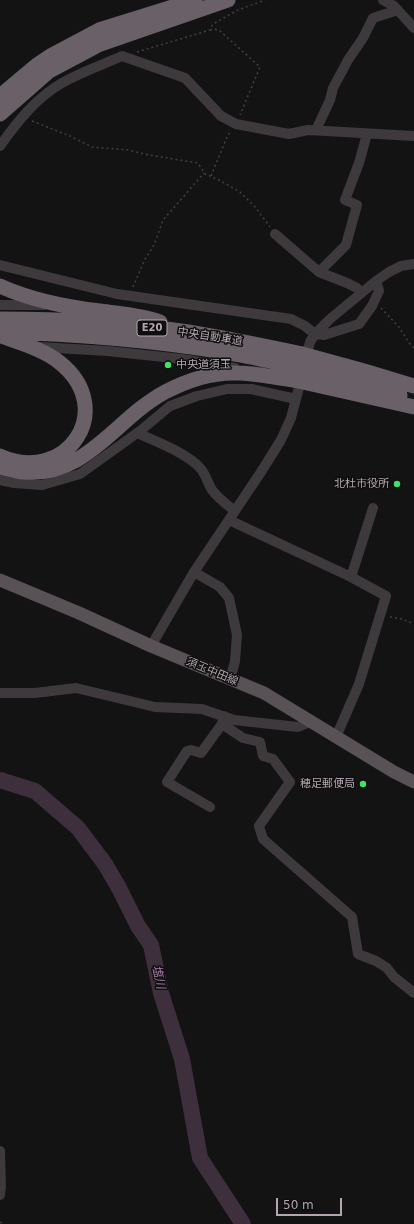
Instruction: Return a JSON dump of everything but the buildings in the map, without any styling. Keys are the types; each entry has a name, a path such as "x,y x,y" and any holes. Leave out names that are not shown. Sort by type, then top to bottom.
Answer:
{"highway":[{"path":"14,116 49,71 98,45 175,12 195,0"},
{"path":"0,96 37,65 52,55 99,30 228,0"},
{"path":"0,286 47,302 148,318 187,332"},
{"name":"中央自動車道","path":"0,319 96,322 187,332 234,340 298,367 364,371 414,386"},
{"name":"中央自動車道","path":"0,332 93,336 184,346 231,353 298,367 414,399"},
{"path":"0,336 30,347 59,361 76,380 82,390 85,403 83,428 78,437 61,454 41,462 14,461 0,456"},
{"path":"0,467 23,472 37,472 48,471 74,462 88,453 150,401 165,392 199,378 214,375 236,373 250,374 298,367 414,407"}],"main road":[{"name":"須玉中田線","path":"0,580 79,613 230,680 264,693 310,722 414,782"}],"street":[{"path":"383,0 394,6 414,28"},
{"path":"316,130 330,100 333,88 348,60 363,38 373,18 398,10"},
{"path":"0,146 14,127 14,116 62,83 122,56 184,78 221,116 236,124 289,134 316,130 414,136"},
{"path":"319,272 346,245 357,205 345,200 359,163 367,134"},
{"path":"275,234 319,272 357,288 361,294"},
{"path":"152,646 194,572 281,440 291,418 310,342 315,334 330,319 376,281 401,266 414,264"},
{"path":"0,265 129,296 291,319 305,326 315,334 324,335 359,324 372,306 379,291 376,281"},
{"path":"0,305 68,306"},
{"path":"30,347 108,351 182,359 235,368 250,374"},
{"path":"0,480 13,483 42,485 80,474 137,433 170,406 197,396 227,389 251,389 296,399"},
{"path":"137,433 166,446 191,460 205,474 213,492 232,516 386,596 359,684 336,737"},
{"path":"351,577 373,508"},
{"path":"194,572 220,587 229,598 237,635 235,661 230,680"},
{"path":"0,693 36,693 76,688 155,707 202,710 223,720 243,738 260,742 263,756 273,759 290,782 259,826 264,839 352,917 358,954 376,961 387,968 394,977 414,993"},
{"path":"223,720 298,727 310,722"},
{"path":"210,807 167,782 187,752 191,750 201,753 223,720"},
{"path":"0,1152 0,1195"}],"path":[{"path":"210,30 213,24 238,10 265,0"},
{"path":"122,56 215,29 260,67 236,124 227,136 211,176"},
{"path":"14,116 70,136 92,147 128,150 198,163 204,173 240,192 254,206 275,234"},
{"path":"129,296 144,261 154,245 163,220 204,173"},
{"path":"375,300 399,327 414,348"},
{"path":"380,616 390,616 414,624"}],"waterway":[{"name":"塩川","path":"0,780 35,791 78,828 105,864 138,926 151,945 161,993 182,1059 200,1158 243,1224"}],"place":[{"name":"中央道須玉","path":"168,365"},
{"name":"北杜市役所","path":"397,484"},
{"name":"穂足郵便局","path":"363,784"}]}
